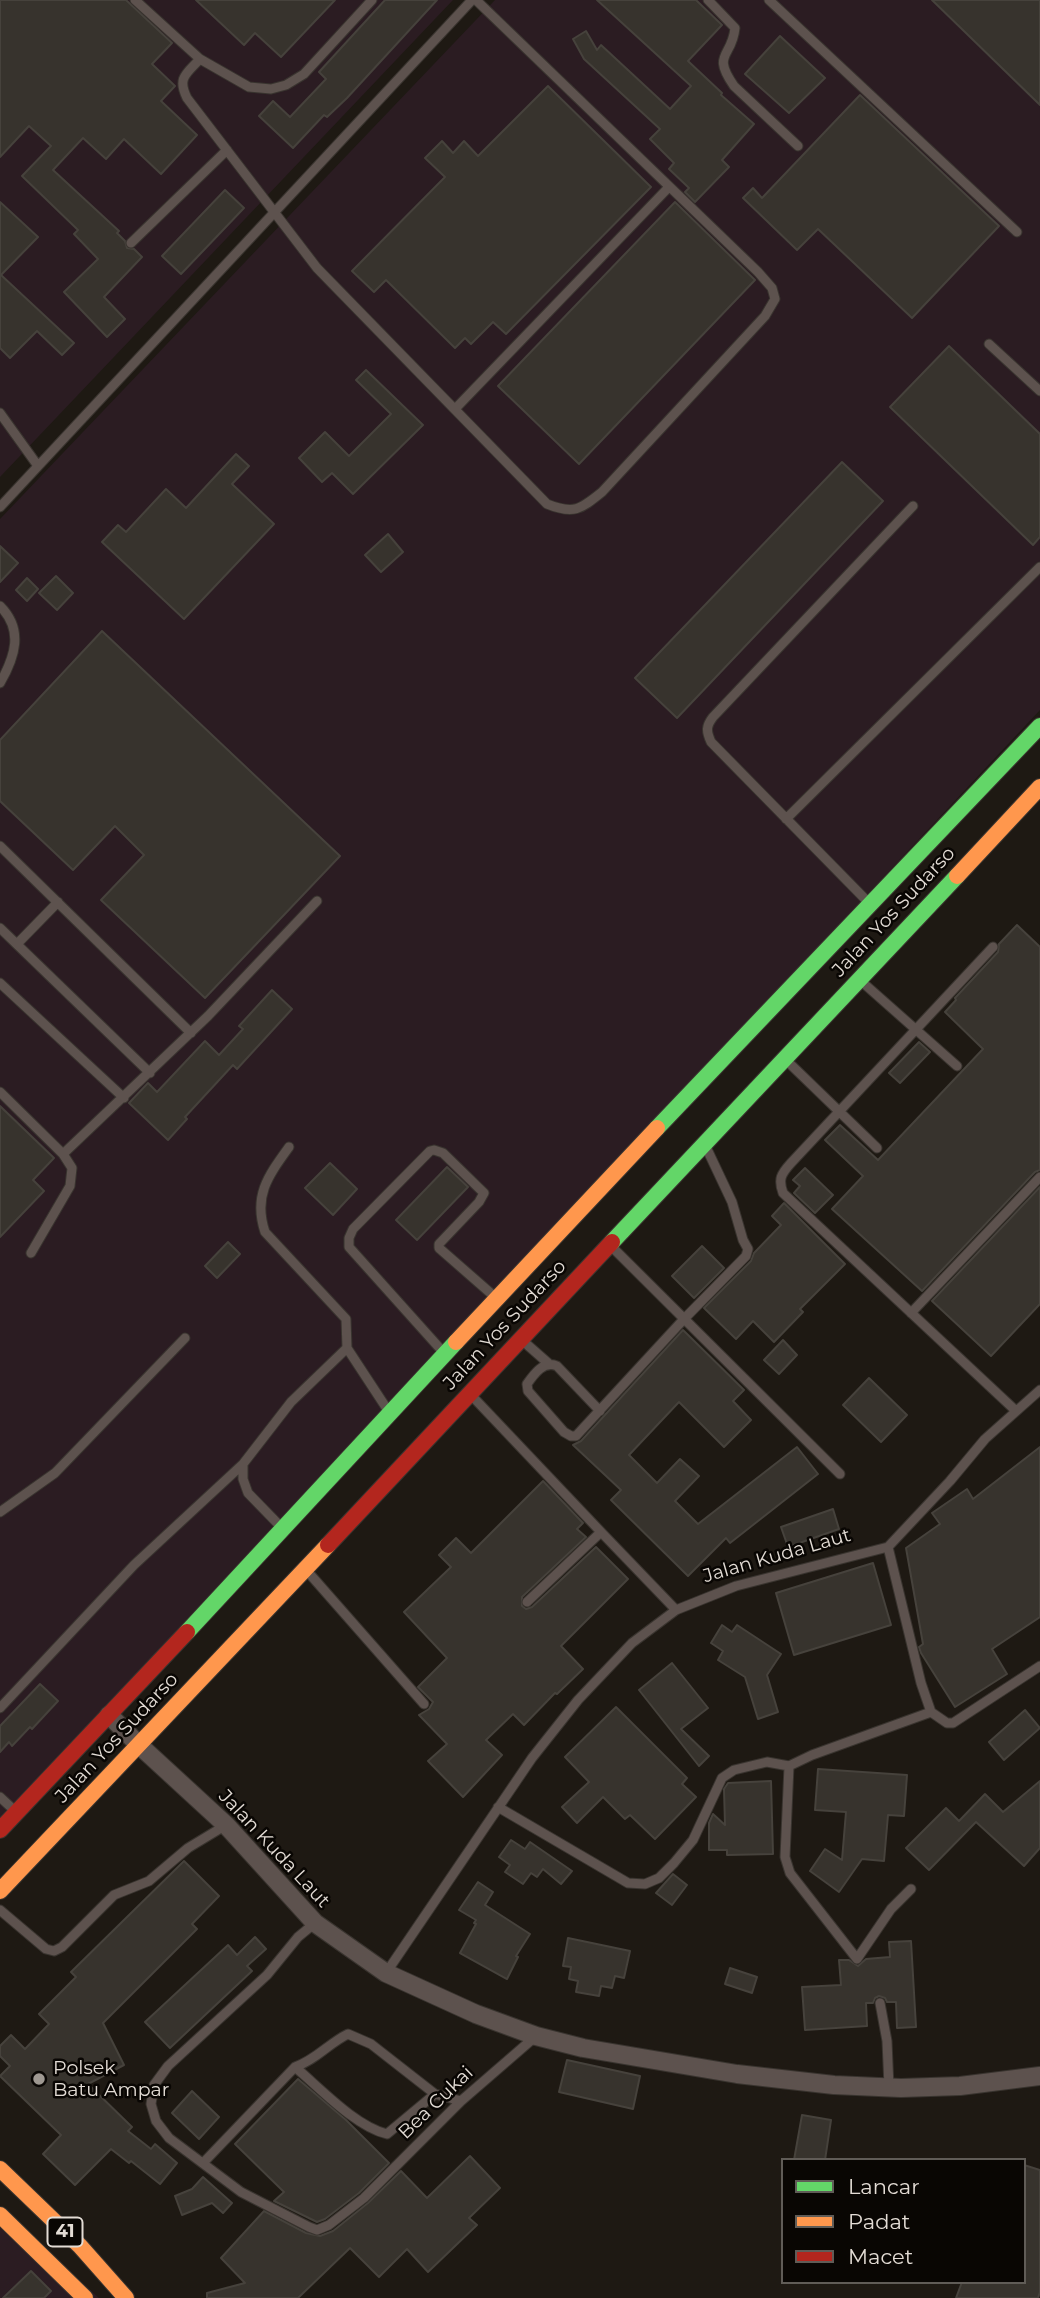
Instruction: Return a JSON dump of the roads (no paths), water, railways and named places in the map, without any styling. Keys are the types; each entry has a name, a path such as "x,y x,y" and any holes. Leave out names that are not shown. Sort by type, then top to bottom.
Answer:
{"main road":[{"name":"Jalan Yos Sudarso","path":"0,1830 284,1530 496,1298 1040,726"},
{"name":"Jalan Yos Sudarso","path":"0,1891 522,1340 704,1142 1040,787"},
{"name":"41","path":"0,2169 80,2246 126,2298"},
{"name":"41","path":"0,2215 85,2298"}],"street":[{"name":"Jalan Kuda Laut","path":"109,1714 226,1825 315,1923 386,1973 475,2014 536,2036 608,2053 737,2074 834,2085 960,2086 1040,2076"}],"lane":[{"path":"135,0 200,59 249,87 271,89 286,85 304,74 372,0"},
{"path":"0,507 274,213 474,0 758,272 772,288 775,299 765,316 602,492 585,506 573,511 547,504 317,268 274,213 182,88 182,78 200,59"},
{"path":"708,0 735,28 734,37 724,55 722,67 726,75 734,86 798,146"},
{"path":"769,0 1017,232"},
{"path":"131,243 227,150"},
{"path":"455,409 668,188"},
{"path":"989,344 1040,391"},
{"path":"0,413 38,466"},
{"path":"871,905 711,742 706,733 708,724 913,506"},
{"path":"786,819 1040,567"},
{"path":"0,606 6,612 15,634 13,660 0,683"},
{"path":"0,846 191,1032"},
{"path":"64,1154 191,1032 317,901"},
{"path":"17,944 58,902"},
{"path":"0,928 150,1073"},
{"path":"993,947 780,1175 779,1184 783,1193 1015,1410"},
{"path":"859,980 957,1066"},
{"path":"0,983 124,1097"},
{"path":"785,1059 877,1149"},
{"path":"0,1092 64,1154 72,1168 70,1186 31,1253"},
{"path":"548,1363 528,1381 526,1387 564,1432 576,1436 746,1256 748,1250 732,1202 704,1142"},
{"path":"289,1147 271,1171 262,1192 260,1215 265,1232 345,1319 347,1348 390,1414"},
{"path":"445,1355 349,1247 353,1229 430,1151 443,1153 484,1193 479,1202 439,1244 439,1248 496,1298"},
{"path":"911,1313 1040,1177"},
{"path":"609,1245 840,1474"},
{"path":"0,1512 55,1473 185,1338"},
{"path":"522,1340 548,1363 557,1366 600,1411"},
{"path":"0,1708 134,1565 243,1464 290,1402 347,1348"},
{"path":"1040,1390 985,1439 950,1481 888,1546 920,1684 931,1712 938,1719 953,1723 1040,1667"},
{"path":"470,1394 676,1609"},
{"path":"243,1464 243,1479 248,1493 284,1530"},
{"path":"527,1602 601,1532"},
{"name":"Jalan Kuda Laut","path":"386,1973 532,1758 578,1700 632,1643 676,1609 736,1586 888,1546"},
{"path":"305,1567 424,1704"},
{"path":"498,1807 628,1882 645,1884 659,1878 693,1840 722,1778 734,1770 767,1762 789,1766 931,1712"},
{"path":"789,1766 785,1857 787,1866 790,1874 857,1959 891,1909 911,1889"},
{"path":"0,1797 16,1812"},
{"path":"0,1910 46,1949 54,1951 62,1947 114,1895 149,1881 188,1848 226,1825"},
{"path":"315,1923 298,1937 267,1975 168,2066 154,2085 151,2104 156,2121 169,2138 203,2162 295,2067 307,2063 348,2034 371,2044 435,2094 461,2101"},
{"path":"880,2003 887,2041 889,2087"},
{"name":"Bea Cukai","path":"203,2162 241,2192 317,2230 330,2225 364,2198 461,2101 536,2036"},
{"path":"295,2067 355,2117 375,2131 387,2134 435,2094"}],"place":[{"name":"Polsek Batu Ampar","path":"39,2079"}]}
